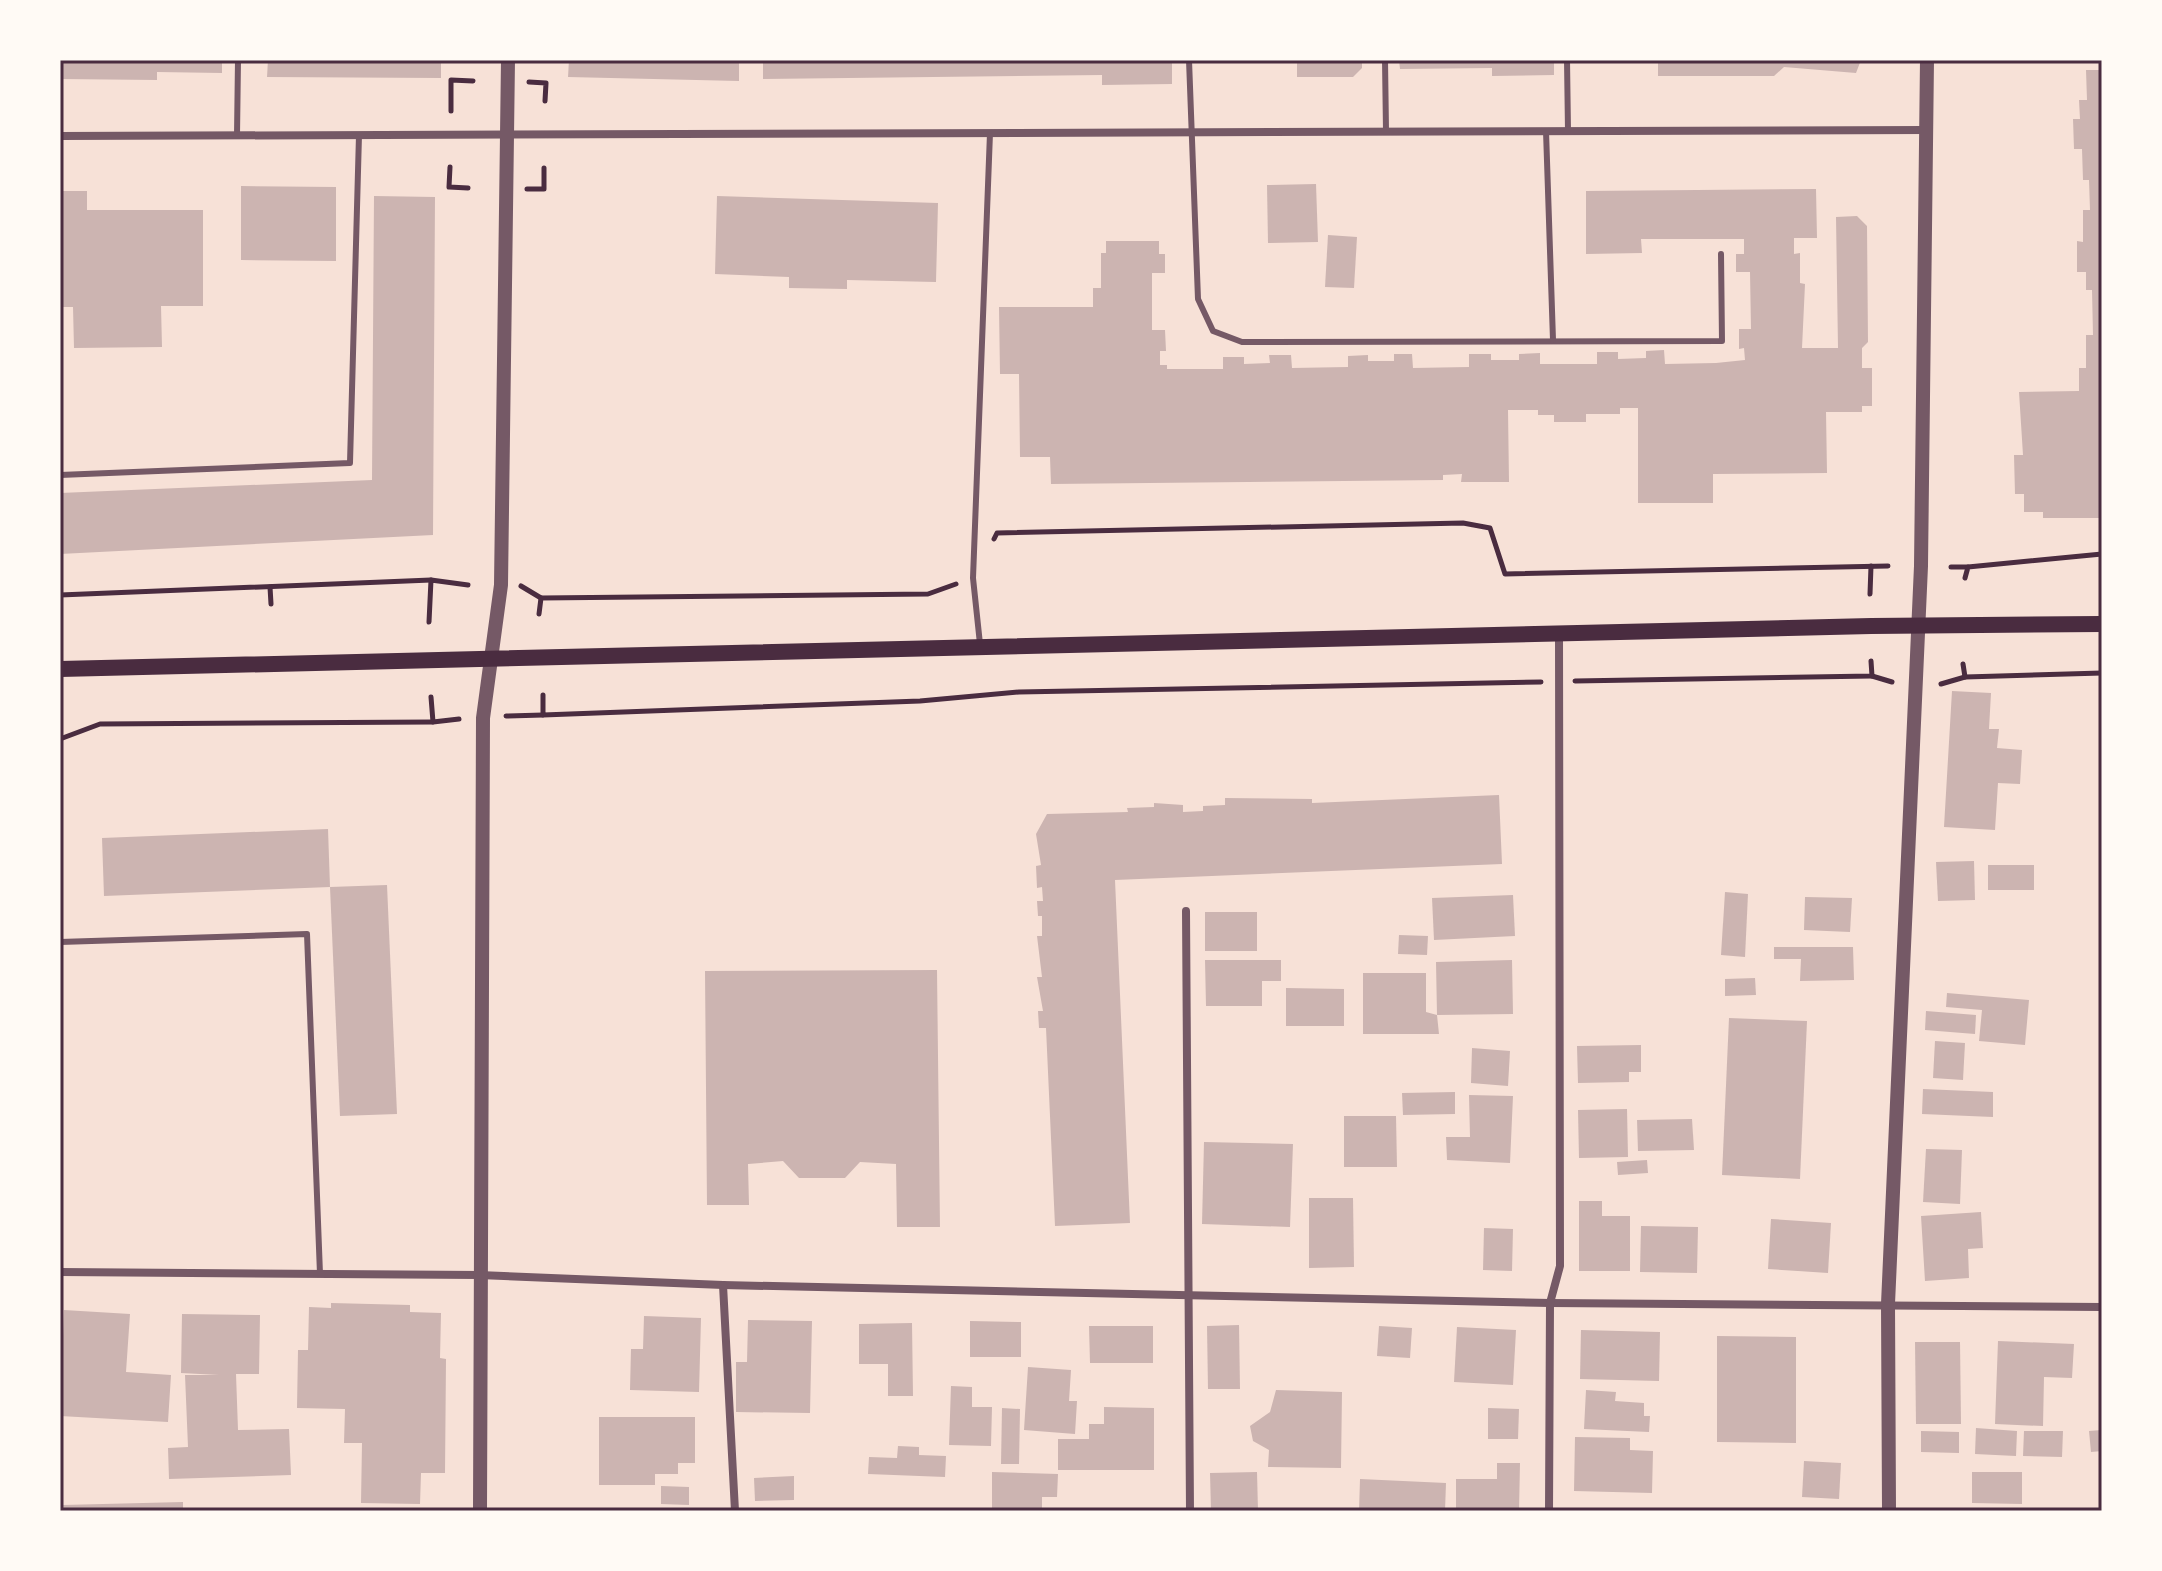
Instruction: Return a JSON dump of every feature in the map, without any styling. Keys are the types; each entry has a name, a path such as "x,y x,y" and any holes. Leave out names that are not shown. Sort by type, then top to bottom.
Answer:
{"main road":[{"path":"60,669 2102,624"}],"street":[{"path":"480,1511 483,718 501,585 508,60"},
{"path":"1889,1511 1888,1304 1919,626 1926,371 1927,60"},
{"path":"60,136 1927,130"},
{"path":"1549,1511 1550,1303 1560,1266 1559,635"},
{"path":"1186,911 1189,1221 1186,1296 1190,1511"},
{"path":"60,1272 479,1275 723,1285 1550,1303 2102,1307"},
{"path":"723,1285 735,1511"}],"lane":[{"path":"237,135 238,60"},
{"path":"1189,60 1198,299 1213,331 1242,342 1722,341 1721,254"},
{"path":"1385,60 1386,131"},
{"path":"1567,60 1568,131"},
{"path":"1546,131 1553,340"},
{"path":"980,647 973,578 990,133"},
{"path":"60,475 350,463 359,135"},
{"path":"60,942 307,934 320,1274"}],"path":[{"path":"451,111 451,80 473,81"},
{"path":"529,82 546,83 545,101"},
{"path":"450,167 449,187 468,188"},
{"path":"522,189 544,189 544,168"},
{"path":"520,586 541,598 928,594 973,578 997,533 1448,523 1490,528 1505,574 1888,566"},
{"path":"1951,567 2102,554"},
{"path":"1870,594 1871,566"},
{"path":"1965,578 1968,567"},
{"path":"60,595 431,580 468,585"},
{"path":"429,622 431,580"},
{"path":"270,587 271,604"},
{"path":"539,614 541,598"},
{"path":"1871,661 1872,676"},
{"path":"1963,664 1965,677"},
{"path":"1941,684 1965,677 2102,673"},
{"path":"506,716 920,701 1019,692 1872,676 1892,682"},
{"path":"543,695 543,715"},
{"path":"431,697 433,722"},
{"path":"685,710 686,701"},
{"path":"60,739 100,724 433,722 459,719"}],"building":[{"path":"60,60 222,60 222,73 157,72 157,80 60,79"},
{"path":"268,60 441,60 441,78 267,77"},
{"path":"569,60 739,60 739,81 568,77"},
{"path":"763,60 1172,60 1172,84 1102,85 1102,75 763,79"},
{"path":"1297,60 1362,60 1362,68 1353,77 1297,77"},
{"path":"1399,60 1554,60 1554,75 1492,76 1492,68 1400,69"},
{"path":"1658,60 1861,60 1856,73 1784,67 1774,76 1658,76"},
{"path":"2086,70 2102,70 2102,518 2043,518 2043,512 2024,512 2024,494 2015,494 2014,455 2023,455 2019,392 2079,391 2079,368 2086,368 2086,335 2093,335 2092,290 2086,290 2086,272 2077,272 2077,241 2083,242 2083,210 2090,210 2089,180 2083,180 2082,149 2074,149 2073,119 2080,119 2079,100 2087,100"},
{"path":"1316,184 1318,242 1268,243 1267,185"},
{"path":"241,186 336,187 336,261 241,260"},
{"path":"1816,189 1817,238 1794,238 1794,254 1800,253 1800,283 1805,284 1802,348 1838,348 1836,217 1857,216 1867,226 1868,342 1862,348 1862,368 1872,368 1872,406 1862,406 1862,412 1826,412 1827,473 1713,474 1713,503 1638,503 1638,408 1620,408 1620,414 1586,414 1586,422 1554,422 1554,415 1538,415 1538,410 1508,410 1509,482 1461,482 1462,474 1443,475 1443,480 1051,484 1050,457 1020,457 1019,374 1000,374 999,307 1093,307 1093,288 1101,288 1101,253 1106,253 1106,241 1159,241 1159,254 1165,254 1165,273 1152,273 1152,330 1165,330 1166,351 1160,351 1160,365 1167,365 1167,369 1223,369 1223,357 1244,357 1244,364 1270,363 1269,355 1291,355 1292,368 1348,367 1348,356 1368,355 1368,361 1394,361 1394,354 1412,354 1413,368 1469,367 1469,354 1491,354 1491,360 1519,360 1519,354 1540,353 1540,364 1597,364 1597,352 1618,352 1618,359 1646,358 1646,351 1664,350 1665,364 1716,363 1745,360 1744,348 1739,349 1739,329 1751,329 1750,272 1736,272 1736,254 1744,254 1744,239 1641,239 1642,253 1586,254 1586,191"},
{"path":"60,191 87,191 87,210 203,210 203,306 161,306 162,347 74,348 73,307 60,307"},
{"path":"374,196 435,197 433,535 60,554 60,493 372,480"},
{"path":"717,196 938,203 936,282 847,280 847,289 789,288 789,277 715,274"},
{"path":"1328,235 1357,237 1354,288 1325,287"},
{"path":"1952,691 1991,693 1989,729 1999,729 1997,748 2022,750 2020,784 1998,783 1995,830 1944,827"},
{"path":"1499,795 1502,864 1115,880 1130,1223 1055,1226 1046,1028 1039,1028 1038,1011 1043,1011 1037,977 1042,977 1037,936 1042,936 1042,916 1038,916 1037,901 1043,901 1042,887 1037,888 1036,866 1041,865 1036,834 1047,814 1128,812 1127,808 1154,807 1154,803 1183,805 1183,812 1203,811 1203,806 1225,805 1225,798 1312,799 1312,803"},
{"path":"328,829 330,887 104,896 102,838"},
{"path":"1974,861 1975,900 1938,901 1936,862"},
{"path":"1988,865 2034,865 2034,890 1988,890"},
{"path":"387,885 397,1114 340,1116 330,887"},
{"path":"1725,892 1748,894 1745,957 1721,955"},
{"path":"1513,895 1515,936 1434,940 1432,898"},
{"path":"1805,897 1852,898 1850,932 1804,930"},
{"path":"1205,912 1257,912 1257,951 1205,951"},
{"path":"1399,935 1428,936 1427,955 1398,954"},
{"path":"1774,947 1853,947 1854,980 1800,981 1801,959 1774,959"},
{"path":"1205,960 1281,960 1281,981 1262,981 1262,1006 1206,1006"},
{"path":"1512,960 1513,1014 1437,1015 1436,962"},
{"path":"937,970 940,1227 897,1227 896,1164 860,1162 845,1178 799,1178 783,1161 748,1164 749,1205 707,1205 705,971"},
{"path":"1363,973 1426,973 1426,1012 1437,1015 1439,1034 1363,1034"},
{"path":"1755,978 1756,995 1725,996 1725,979"},
{"path":"1286,988 1344,989 1344,1026 1286,1026"},
{"path":"1947,993 2029,1000 2025,1045 1979,1041 1982,1010 1946,1007"},
{"path":"1926,1011 1976,1015 1975,1034 1925,1030"},
{"path":"1729,1018 1807,1021 1800,1179 1722,1175"},
{"path":"1935,1041 1965,1043 1963,1080 1933,1078"},
{"path":"1641,1045 1641,1072 1629,1072 1629,1082 1578,1083 1577,1046"},
{"path":"1472,1048 1510,1051 1508,1086 1471,1083"},
{"path":"1923,1089 1993,1092 1993,1117 1922,1114"},
{"path":"1455,1092 1455,1114 1403,1115 1402,1093"},
{"path":"1469,1095 1513,1096 1510,1163 1447,1160 1446,1137 1470,1137"},
{"path":"1627,1109 1628,1157 1579,1158 1578,1110"},
{"path":"1344,1116 1396,1116 1397,1167 1344,1167"},
{"path":"1692,1119 1694,1150 1638,1151 1637,1120"},
{"path":"1204,1142 1293,1144 1290,1227 1202,1224"},
{"path":"1926,1149 1962,1150 1960,1204 1923,1202"},
{"path":"1647,1160 1648,1173 1618,1175 1617,1162"},
{"path":"1309,1198 1353,1198 1354,1267 1309,1268"},
{"path":"1579,1201 1602,1201 1602,1216 1630,1216 1630,1271 1579,1271"},
{"path":"1981,1212 1983,1248 1968,1249 1969,1278 1925,1281 1921,1216"},
{"path":"1771,1219 1831,1223 1828,1273 1768,1269"},
{"path":"1641,1226 1698,1227 1697,1273 1640,1272"},
{"path":"1484,1228 1513,1229 1512,1271 1483,1270"},
{"path":"331,1303 410,1305 410,1312 441,1313 440,1358 446,1359 445,1473 421,1473 420,1504 361,1503 362,1443 344,1443 345,1409 297,1408 298,1350 308,1350 309,1307 331,1308"},
{"path":"64,1310 130,1314 126,1372 171,1375 168,1422 60,1416"},
{"path":"182,1314 260,1315 259,1374 236,1374 238,1430 289,1429 291,1475 169,1479 168,1448 188,1447 185,1375 219,1375 181,1373"},
{"path":"644,1316 701,1318 699,1392 630,1390 631,1349 643,1349"},
{"path":"748,1320 812,1321 810,1413 736,1412 736,1362 747,1362"},
{"path":"970,1321 1021,1322 1021,1357 970,1357"},
{"path":"912,1323 913,1396 888,1396 888,1364 859,1364 859,1324"},
{"path":"1239,1325 1240,1389 1208,1389 1207,1326"},
{"path":"1089,1326 1153,1326 1153,1363 1090,1363"},
{"path":"1379,1326 1412,1328 1410,1358 1377,1356"},
{"path":"1457,1327 1516,1330 1513,1385 1454,1382"},
{"path":"1581,1330 1660,1332 1659,1381 1580,1379"},
{"path":"1717,1336 1796,1337 1796,1443 1717,1442"},
{"path":"1998,1341 2074,1344 2072,1378 2044,1377 2043,1426 1995,1424"},
{"path":"1915,1342 1960,1342 1961,1424 1916,1424"},
{"path":"1028,1367 1071,1370 1069,1401 1077,1401 1075,1434 1024,1430"},
{"path":"951,1386 972,1387 972,1407 992,1407 991,1446 949,1445"},
{"path":"1276,1390 1342,1392 1341,1468 1268,1467 1269,1450 1253,1441 1250,1426 1270,1412"},
{"path":"1586,1390 1616,1392 1615,1401 1644,1403 1644,1416 1650,1416 1649,1432 1584,1429"},
{"path":"1104,1407 1154,1408 1154,1470 1058,1470 1058,1439 1089,1439 1089,1424 1104,1424"},
{"path":"1002,1408 1020,1409 1019,1464 1001,1464"},
{"path":"1488,1408 1519,1409 1518,1439 1488,1439"},
{"path":"599,1417 695,1417 695,1463 678,1463 678,1474 655,1474 655,1485 599,1485"},
{"path":"1976,1428 2017,1431 2016,1456 1975,1454"},
{"path":"2102,1430 2102,1451 2091,1452 2089,1431"},
{"path":"1921,1431 1959,1432 1959,1453 1921,1452"},
{"path":"2024,1431 2063,1431 2062,1457 2023,1456"},
{"path":"1575,1437 1630,1438 1630,1450 1653,1451 1652,1493 1574,1491"},
{"path":"898,1446 919,1447 919,1455 946,1456 945,1477 868,1474 869,1457 897,1458"},
{"path":"1804,1461 1841,1463 1839,1499 1802,1497"},
{"path":"1497,1463 1520,1463 1519,1511 1456,1510 1456,1479 1497,1479"},
{"path":"992,1472 1058,1474 1057,1497 1042,1497 1042,1511 992,1511"},
{"path":"1257,1472 1258,1511 1211,1511 1210,1473"},
{"path":"1972,1472 2022,1472 2022,1504 1972,1503"},
{"path":"794,1476 794,1500 755,1501 754,1478"},
{"path":"1360,1479 1446,1483 1445,1511 1359,1511"},
{"path":"661,1486 689,1487 689,1505 661,1504"},
{"path":"183,1502 183,1511 64,1511 63,1505"}]}
